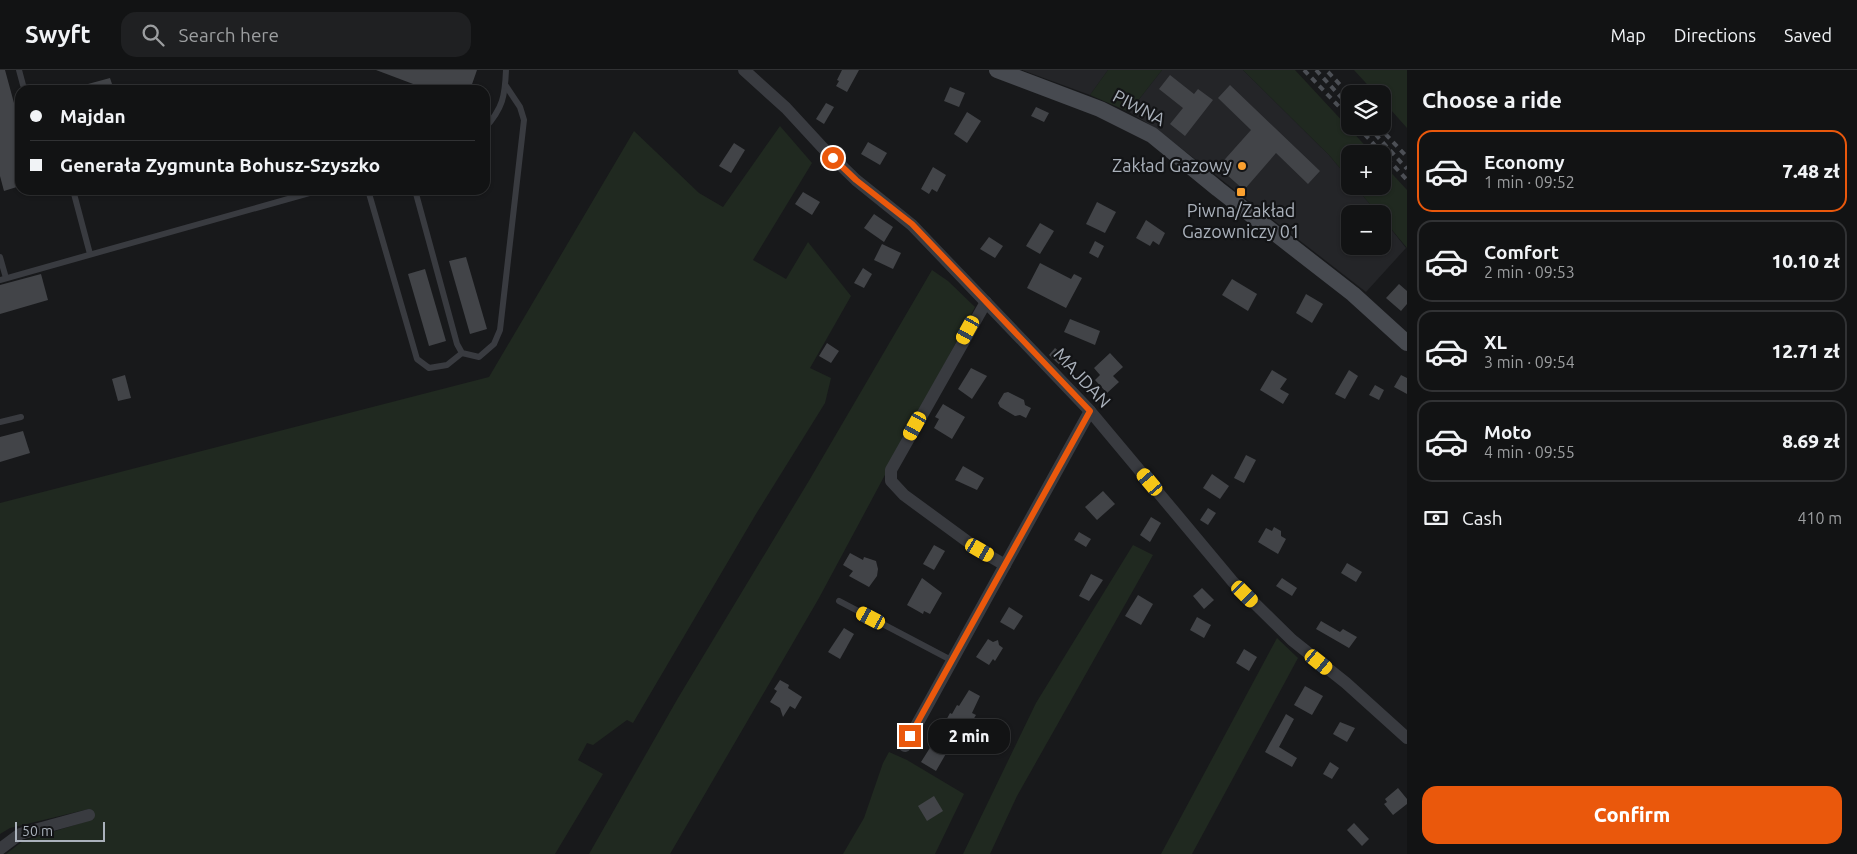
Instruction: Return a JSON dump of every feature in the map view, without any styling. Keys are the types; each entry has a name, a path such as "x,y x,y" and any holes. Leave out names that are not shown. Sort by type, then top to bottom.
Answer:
{"street":[{"name":"MAJDAN","path":"744,70 786,108 856,180 912,224 1090,411 1233,582 1292,640 1346,683 1407,738"},
{"name":"PIWNA","path":"997,70 1100,109 1152,135 1353,294 1407,343"},
{"path":"986,302 891,470 891,481 904,495 980,550 1005,565"},
{"path":"905,746 1090,411"},
{"path":"0,849 2,845 20,834 89,815"}],"lane":[{"path":"19,70 23,85"},
{"path":"490,122 495,117 505,97 506,70"},
{"path":"416,195 457,344 462,353 479,357 494,344 500,330 524,120 520,107 506,86"},
{"path":"74,195 90,254"},
{"path":"0,257 3,279 302,195"},
{"path":"369,195 417,359 429,368 447,365 462,353"},
{"path":"0,422 21,417"},
{"path":"839,601 951,660"}],"shaded area":[{"path":"1022,70 1108,70 1090,95"},
{"path":"1108,70 1162,70 1129,112 1090,95"},
{"path":"1162,70 1243,70 1341,169 1341,195 1362,195 1371,205 1341,205 1341,255 1391,255 1391,229 1406,248 1366,292 1155,128 1129,112"},
{"path":"1243,70 1295,70 1341,120 1341,135 1355,135 1365,145 1341,145 1341,169"},
{"path":"1354,70 1407,70 1407,128 1391,110 1391,85 1368,85"},
{"path":"780,126 812,163 753,260 786,279 808,242 851,296 810,368 831,378 825,403 756,514 633,723 627,720 593,745 587,743 578,760 603,774 555,854 6,854 23,841 94,819 89,809 10,828 0,834 0,503 489,377 634,131 699,193 723,207"},
{"path":"1391,173 1407,190 1407,248 1391,229 1391,205 1371,205 1362,195 1391,195"},
{"path":"932,270 948,281 975,307 819,598 670,854 589,854 678,698 810,479"},
{"path":"1133,545 1153,555 1017,796 990,854 963,854 1036,703"},
{"path":"1277,638 1298,658 1192,854 1161,854"},
{"path":"889,752 907,760 964,794 935,854 843,854 864,818 883,763"}],"building":[{"path":"0,70 5,70 15,107 15,188 4,191 0,176"},
{"path":"376,70 477,70 472,85 416,85"},
{"path":"842,70 859,70 847,92 836,86"},
{"path":"1170,75 1194,94 1198,89 1213,100 1185,136 1170,124 1183,108 1159,89"},
{"path":"110,78 112,85 84,85"},
{"path":"1230,85 1320,171 1308,184 1276,153 1244,190 1218,167 1251,130 1218,98"},
{"path":"950,87 965,93 959,107 944,101"},
{"path":"826,103 834,107 824,124 816,119"},
{"path":"1036,107 1049,113 1044,122 1031,116"},
{"path":"967,112 981,121 967,143 954,134"},
{"path":"868,142 887,153 880,165 861,154"},
{"path":"734,143 745,150 731,173 719,166"},
{"path":"933,167 946,175 937,192 932,189 929,194 921,189"},
{"path":"803,192 820,202 812,215 795,204"},
{"path":"1097,202 1116,212 1105,233 1086,224"},
{"path":"874,214 893,227 884,242 864,228"},
{"path":"1146,220 1165,233 1159,245 1153,241 1150,246 1136,238"},
{"path":"1040,223 1054,231 1040,254 1026,246"},
{"path":"989,237 1003,246 995,258 980,249"},
{"path":"1095,241 1104,246 1098,258 1089,253"},
{"path":"882,244 901,253 893,269 874,260"},
{"path":"466,257 487,329 470,334 449,261"},
{"path":"1040,263 1071,279 1074,274 1082,278 1066,308 1027,288"},
{"path":"863,268 872,274 864,288 854,283"},
{"path":"425,269 446,341 429,346 408,274"},
{"path":"41,274 48,300 0,314 0,285"},
{"path":"1232,279 1257,294 1248,311 1222,295"},
{"path":"1399,284 1407,291 1407,304 1401,311 1386,298"},
{"path":"1306,294 1323,304 1312,323 1296,313"},
{"path":"1070,319 1100,331 1095,345 1064,332"},
{"path":"827,343 839,351 831,363 819,356"},
{"path":"1055,348 1072,362 1065,370 1049,355"},
{"path":"1110,353 1123,367 1113,376 1119,382 1107,393 1095,380 1100,375 1094,368"},
{"path":"971,368 987,376 972,399 958,389"},
{"path":"1272,370 1287,379 1280,389 1289,394 1283,404 1260,390"},
{"path":"1349,370 1358,376 1345,399 1335,394"},
{"path":"125,375 131,398 118,401 112,379"},
{"path":"1401,375 1407,378 1407,394 1394,387"},
{"path":"1375,385 1384,390 1379,400 1369,395"},
{"path":"1008,392 1024,400 1025,405 1031,408 1026,418 1020,415 1015,416 1000,407 998,403 1004,393"},
{"path":"943,404 965,417 952,439 934,428 939,419 935,417"},
{"path":"23,431 30,453 0,462 0,437"},
{"path":"1246,455 1256,460 1244,483 1234,478"},
{"path":"963,466 984,478 977,490 955,480"},
{"path":"1212,474 1229,486 1220,499 1203,488"},
{"path":"1103,491 1115,504 1097,520 1085,507"},
{"path":"1208,508 1216,513 1208,525 1200,520"},
{"path":"1151,517 1161,523 1150,542 1140,535"},
{"path":"1274,527 1281,531 1281,536 1286,539 1278,554 1258,542 1266,528 1272,531"},
{"path":"1079,532 1091,539 1086,547 1074,540"},
{"path":"934,545 945,551 934,570 923,564"},
{"path":"850,553 863,560 864,557 876,561 877,576 869,587 849,576 853,571 843,565"},
{"path":"1347,563 1362,572 1356,582 1341,573"},
{"path":"1091,574 1103,580 1089,601 1079,596"},
{"path":"922,578 942,593 930,614 924,611 923,614 907,605"},
{"path":"1282,578 1297,588 1292,596 1276,586"},
{"path":"1202,588 1214,600 1204,609 1193,596"},
{"path":"1138,595 1153,604 1141,625 1125,616"},
{"path":"1009,607 1023,616 1014,630 1000,622"},
{"path":"1197,617 1211,625 1204,638 1190,630"},
{"path":"1321,621 1340,632 1343,629 1357,637 1349,648 1316,629"},
{"path":"844,628 854,634 840,659 828,652"},
{"path":"988,639 993,642 998,640 999,645 1003,648 995,661 993,659 989,665 976,657"},
{"path":"1244,649 1257,657 1249,671 1236,663"},
{"path":"780,680 789,685 788,688 802,697 795,709 790,706 783,717 780,708 770,702 777,691 774,689"},
{"path":"1305,686 1323,696 1312,715 1294,705"},
{"path":"969,690 980,696 972,713 976,715 970,725 967,723 964,727 962,726 936,771 921,762 950,713 952,714 957,705 959,706"},
{"path":"1286,714 1294,719 1279,747 1297,758 1292,767 1265,752"},
{"path":"1340,722 1355,728 1347,742 1333,734"},
{"path":"1330,762 1339,768 1332,779 1323,774"},
{"path":"1398,788 1407,799 1407,804 1393,815 1384,804 1387,802 1385,799"},
{"path":"934,796 943,811 927,821 918,806"},
{"path":"1354,823 1369,839 1362,846 1347,830"}],"railway":[{"path":"1304,70 1341,109"},
{"path":"1316,70 1341,97"},
{"path":"1328,72 1341,86"},
{"path":"1365,135 1407,180"},
{"path":"1376,135 1407,169"},
{"path":"1386,135 1407,157"}],"place":[{"name":"Zakład Gazowy","path":"1242,166"},
{"name":"Piwna/Zakład Gazowniczy 01","path":"1241,192"}],"route":[{"path":"833,158 856,180 912,224 1090,411 910,736"}]}
